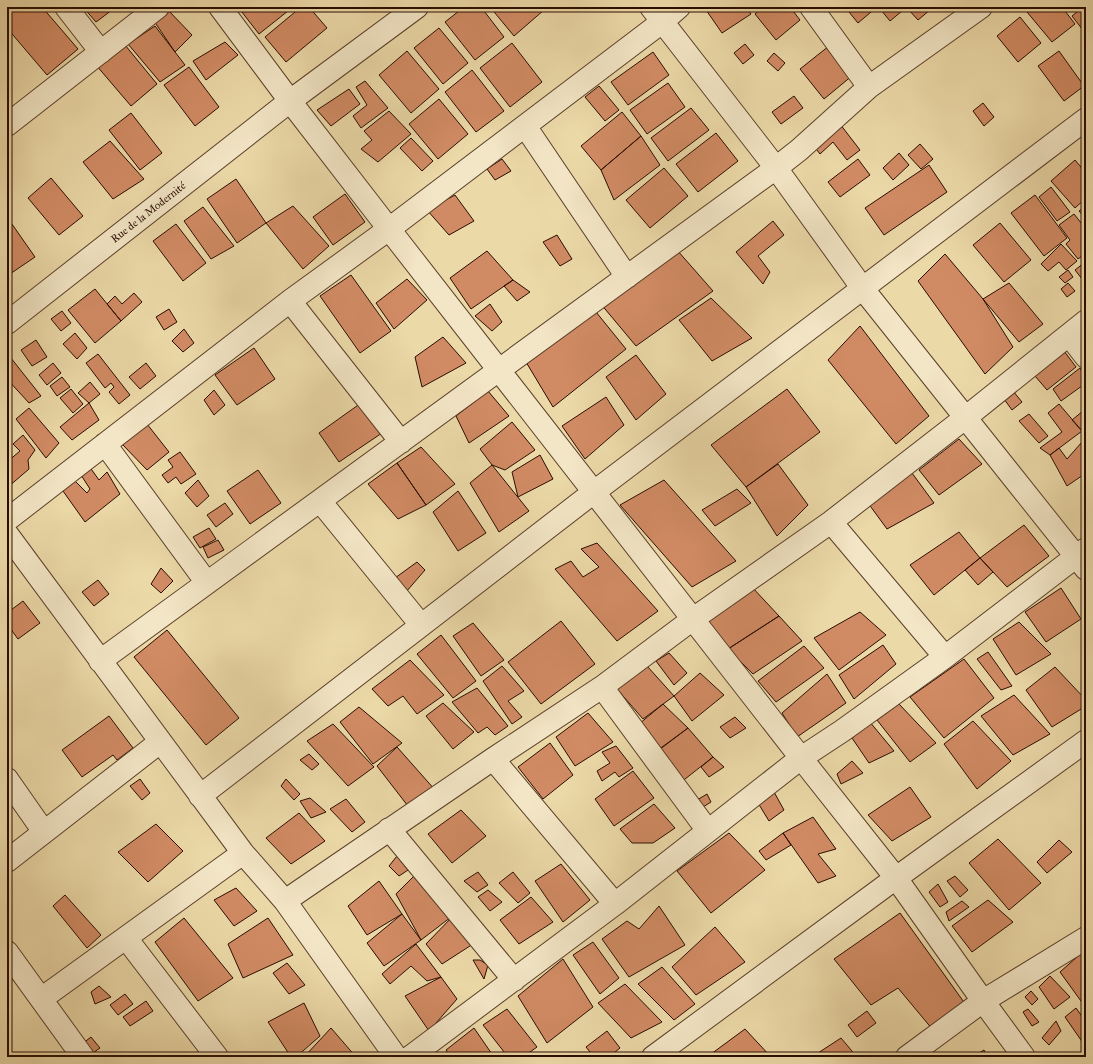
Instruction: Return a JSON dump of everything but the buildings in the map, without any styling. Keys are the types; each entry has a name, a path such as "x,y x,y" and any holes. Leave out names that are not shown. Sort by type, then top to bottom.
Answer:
{"street":[{"path":"66,7 101,52"},
{"path":"7,125 158,7"},
{"path":"220,7 290,101 389,229 896,878 982,1001 1024,1057"},
{"name":"Rue de la Modernité","path":"7,323 290,101 418,7"},
{"path":"7,520 290,301 389,229 525,126 657,14 679,7"},
{"path":"811,7 869,87"},
{"path":"100,661 776,168 799,150 869,87 977,8"},
{"path":"7,534 243,853 285,901 395,1055 514,980 615,904 801,758 842,731 1083,558 965,418 862,289 776,168 657,14"},
{"path":"200,796 594,492 1086,119"},
{"path":"525,126 627,277"},
{"path":"290,301 401,442"},
{"path":"285,901 389,829 602,687 693,619 831,522 965,418 1086,321"},
{"path":"1069,335 1086,357"},
{"path":"105,444 207,583"},
{"path":"320,501 421,625"},
{"path":"831,522 944,657"},
{"path":"602,687 708,831"},
{"path":"653,1057 896,878 1086,741"},
{"path":"7,861 160,742"},
{"path":"493,759 615,904"},
{"path":"7,779 44,832"},
{"path":"389,829 514,980"},
{"path":"41,999 243,853"},
{"path":"126,938 217,1057"},
{"path":"908,1057 982,1001 1086,938"},
{"path":"8,957 83,1057"}]}
